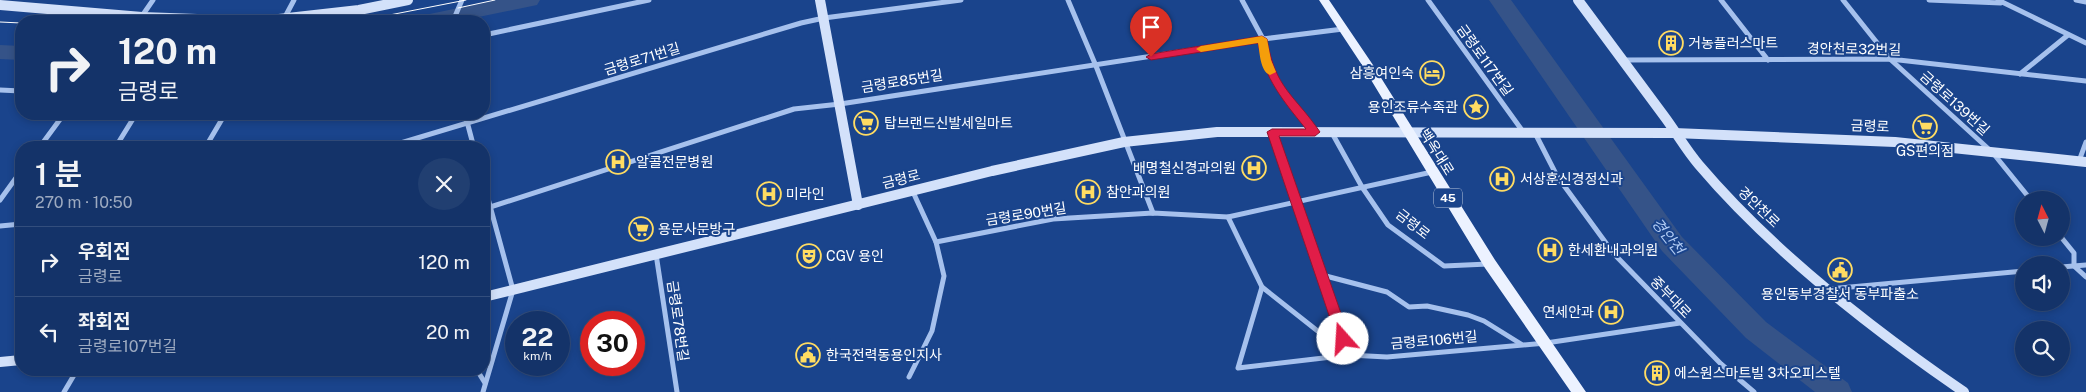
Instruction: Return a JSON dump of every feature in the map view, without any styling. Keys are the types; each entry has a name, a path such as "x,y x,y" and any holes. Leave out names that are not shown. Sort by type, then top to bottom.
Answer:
{"main road":[{"path":"321,15 359,10 408,0"},
{"path":"820,0 858,205"},
{"name":"백옥대로","path":"1324,0 1490,264 1579,392"},
{"name":"경안천로","path":"1578,0 1674,133 1714,183 1826,290 1921,364 1964,392"},
{"path":"0,5 118,15"},
{"name":"금령로","path":"490,296 992,171 1124,142 1217,132 1653,132 1895,142 2082,161"},
{"path":"0,362 15,361"}],"street":[{"path":"143,15 153,0"},
{"path":"286,15 294,0"},
{"path":"456,15 462,0"},
{"path":"490,34 649,0"},
{"path":"824,18 960,0"},
{"path":"1068,0 1096,66 1153,213"},
{"path":"1242,0 1262,39 1271,74 1282,93 1315,132"},
{"name":"금령로117번길","path":"1428,0 1529,132"},
{"path":"1721,0 1768,60"},
{"name":"금령로139번길","path":"1843,0 1890,59 1993,153 2024,191"},
{"path":"1929,0 2003,3"},
{"path":"1998,0 2086,43"},
{"path":"2076,0 2086,2"},
{"name":"금령로71번길","path":"490,116 801,23 824,18"},
{"name":"금령로85번길","path":"840,104 1262,39 1343,29"},
{"path":"2014,73 2020,74 2068,35"},
{"name":"경안천로32번길","path":"1621,60 1890,59 2086,80"},
{"path":"0,90 15,91"},
{"path":"490,367 513,290 490,207 794,109 840,104"},
{"path":"43,141 59,120"},
{"path":"119,141 132,120"},
{"path":"209,141 221,120"},
{"path":"466,120 472,141"},
{"name":"금령로71번길","path":"407,141 477,120"},
{"path":"1272,132 1348,355"},
{"name":"중부대로","path":"1529,132 1557,176 1614,254 1720,364 1754,392"},
{"name":"금령로","path":"1332,133 1362,187 1388,226 1444,266 1490,264"},
{"path":"2082,161 2086,142"},
{"name":"금령로90번길","path":"936,242 1053,219 1153,213 1228,217 1432,172"},
{"path":"0,200 15,179"},
{"path":"909,377 932,330 944,276 936,242 913,192"},
{"path":"1228,217 1262,286 1348,355"},
{"path":"0,226 15,225"},
{"path":"2068,246 2074,253 2074,266 2086,278"},
{"name":"금령로78번길","path":"656,254 677,392"},
{"path":"2070,266 2086,265"},
{"path":"1826,290 2015,272"},
{"name":"금령로106번길","path":"1322,275 1386,292 1408,307 1427,306 1468,315 1484,321 1522,344"},
{"name":"금령로106번길","path":"1262,286 1238,368 1348,355 1387,357 1546,342 1680,323"},
{"path":"64,392 73,376"},
{"path":"480,376 485,384"},
{"path":"483,392 487,376"}],"waterway":[{"path":"457,15 529,0"},
{"name":"경안천","path":"1500,0 1672,244 1756,330 1837,392"},
{"path":"0,52 15,53"}],"tram line":[{"path":"390,15 466,0"},
{"path":"458,8 495,0"},
{"path":"0,22 15,23"}],"slow traffic":[{"path":"1201,49 1262,39 1270,72"}],"place":[{"name":"거농플러스마트","path":"1671,43"},
{"name":"삼흥여인숙","path":"1432,73"},
{"name":"용인조류수족관","path":"1476,107"},
{"name":"탑브랜드신발세일마트","path":"866,123"},
{"name":"GS편의점","path":"1925,127"},
{"name":"알콜전문병원","path":"618,162"},
{"name":"배명철신경과의원","path":"1254,168"},
{"name":"서상훈신경정신과","path":"1502,179"},
{"name":"참안과의원","path":"1088,192"},
{"name":"미라인","path":"769,194"},
{"name":"용문사문방구","path":"641,229"},
{"name":"한세환내과의원","path":"1550,250"},
{"name":"CGV 용인","path":"809,256"},
{"name":"용인동부경찰서 동부파출소","path":"1840,270"},
{"name":"연세안과","path":"1611,312"},
{"name":"한국전력동용인지사","path":"808,355"},
{"name":"에스원스마트빌 3차오피스텔","path":"1657,373"}],"route":[{"path":"1151,57 1262,39 1271,74 1282,93 1315,132 1272,132 1343,339"}]}
